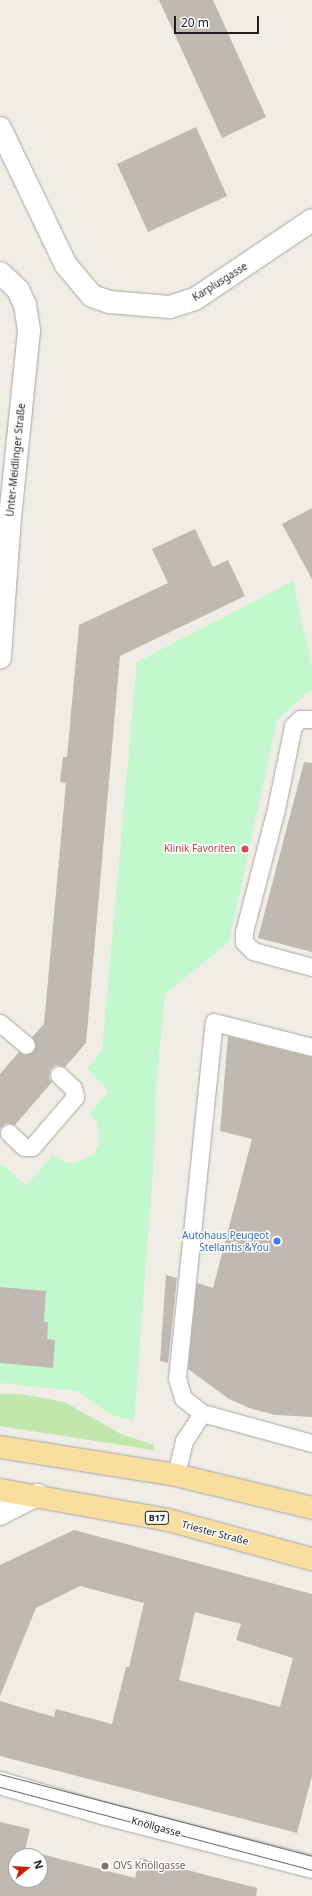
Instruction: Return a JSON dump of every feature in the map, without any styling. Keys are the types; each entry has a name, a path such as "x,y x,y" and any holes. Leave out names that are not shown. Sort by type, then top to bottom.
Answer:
{"main road":[{"path":"0,1446 176,1475 312,1508"},
{"name":"Triester Straße","path":"0,1490 38,1495 168,1520 312,1558"}],"street":[{"name":"Karplusgasse","path":"0,128 66,265 92,296 109,302 170,307 195,299 312,220"},
{"name":"Unter-Meidlinger Straße","path":"0,272 18,290 25,305 29,331 10,517 0,658"},
{"path":"0,1514 38,1495"},
{"name":"Knöllgasse","path":"0,1783 102,1813 312,1867"}],"lane":[{"path":"312,719 300,719 293,726 276,809 244,932 244,942 253,951 312,967"},
{"path":"312,1047 214,1022 177,1378 183,1398 202,1413 263,1428 312,1443"},
{"path":"0,1023 26,1045"},
{"path":"9,1133 24,1148 32,1147 75,1097 74,1088 59,1075"},
{"path":"176,1475 184,1441 202,1413"}],"green space":[{"path":"293,581 312,668 312,689 277,720 229,942 165,994 155,1098 154,1157 134,1421 109,1414 78,1391 0,1383 0,1363 52,1368 55,1340 47,1339 44,1322 46,1291 0,1287 0,1165 3,1165 26,1186 53,1155 62,1161 74,1164 94,1154 100,1144 97,1122 89,1114 109,1091 87,1069 102,1051 137,662"},
{"path":"0,1394 21,1394 64,1402 121,1434 154,1445 153,1450 0,1426"}],"building":[{"path":"159,0 213,0 266,117 222,138"},
{"path":"196,127 227,196 148,232 117,164"},
{"path":"312,508 312,579 282,524"},
{"path":"195,529 213,567 228,560 245,596 120,656 86,1043 65,1067 56,1065 51,1069 49,1078 52,1082 15,1125 6,1123 0,1129 0,1074 19,1052 25,1055 33,1052 36,1046 32,1037 44,1024 66,783 60,782 63,757 67,757 79,625 168,583 152,549"},
{"path":"304,762 312,763 312,952 258,938"},
{"path":"228,1036 312,1057 312,1417 276,1415 252,1409 229,1399 188,1369 197,1283 213,1288 252,1139 220,1131"},
{"path":"166,1275 177,1278 168,1363 160,1361"},
{"path":"0,1287 46,1291 44,1322 48,1322 47,1339 55,1340 53,1368 0,1363"},
{"path":"74,1530 312,1594 312,1776 297,1833 0,1756 0,1701 54,1717 56,1709 112,1724 126,1667 129,1667 144,1603 80,1586 36,1608 0,1696 0,1565","holes":["195,1612 241,1624 236,1640 293,1658 280,1707 179,1680"]},
{"name":"OVS Knöllgasse","path":"0,1822 30,1829 25,1848 8,1848 8,1888 48,1888 48,1856 135,1878 140,1858 257,1888 256,1896 0,1896"}],"tram line":[{"path":"0,1774 312,1856"},
{"path":"0,1787 312,1870"}],"place":[{"name":"Klinik Favoriten","path":"245,849"},
{"name":"Autohaus Peugeot Stellantis &You","path":"277,1241"},
{"name":"OVS Knöllgasse","path":"105,1866"}]}
